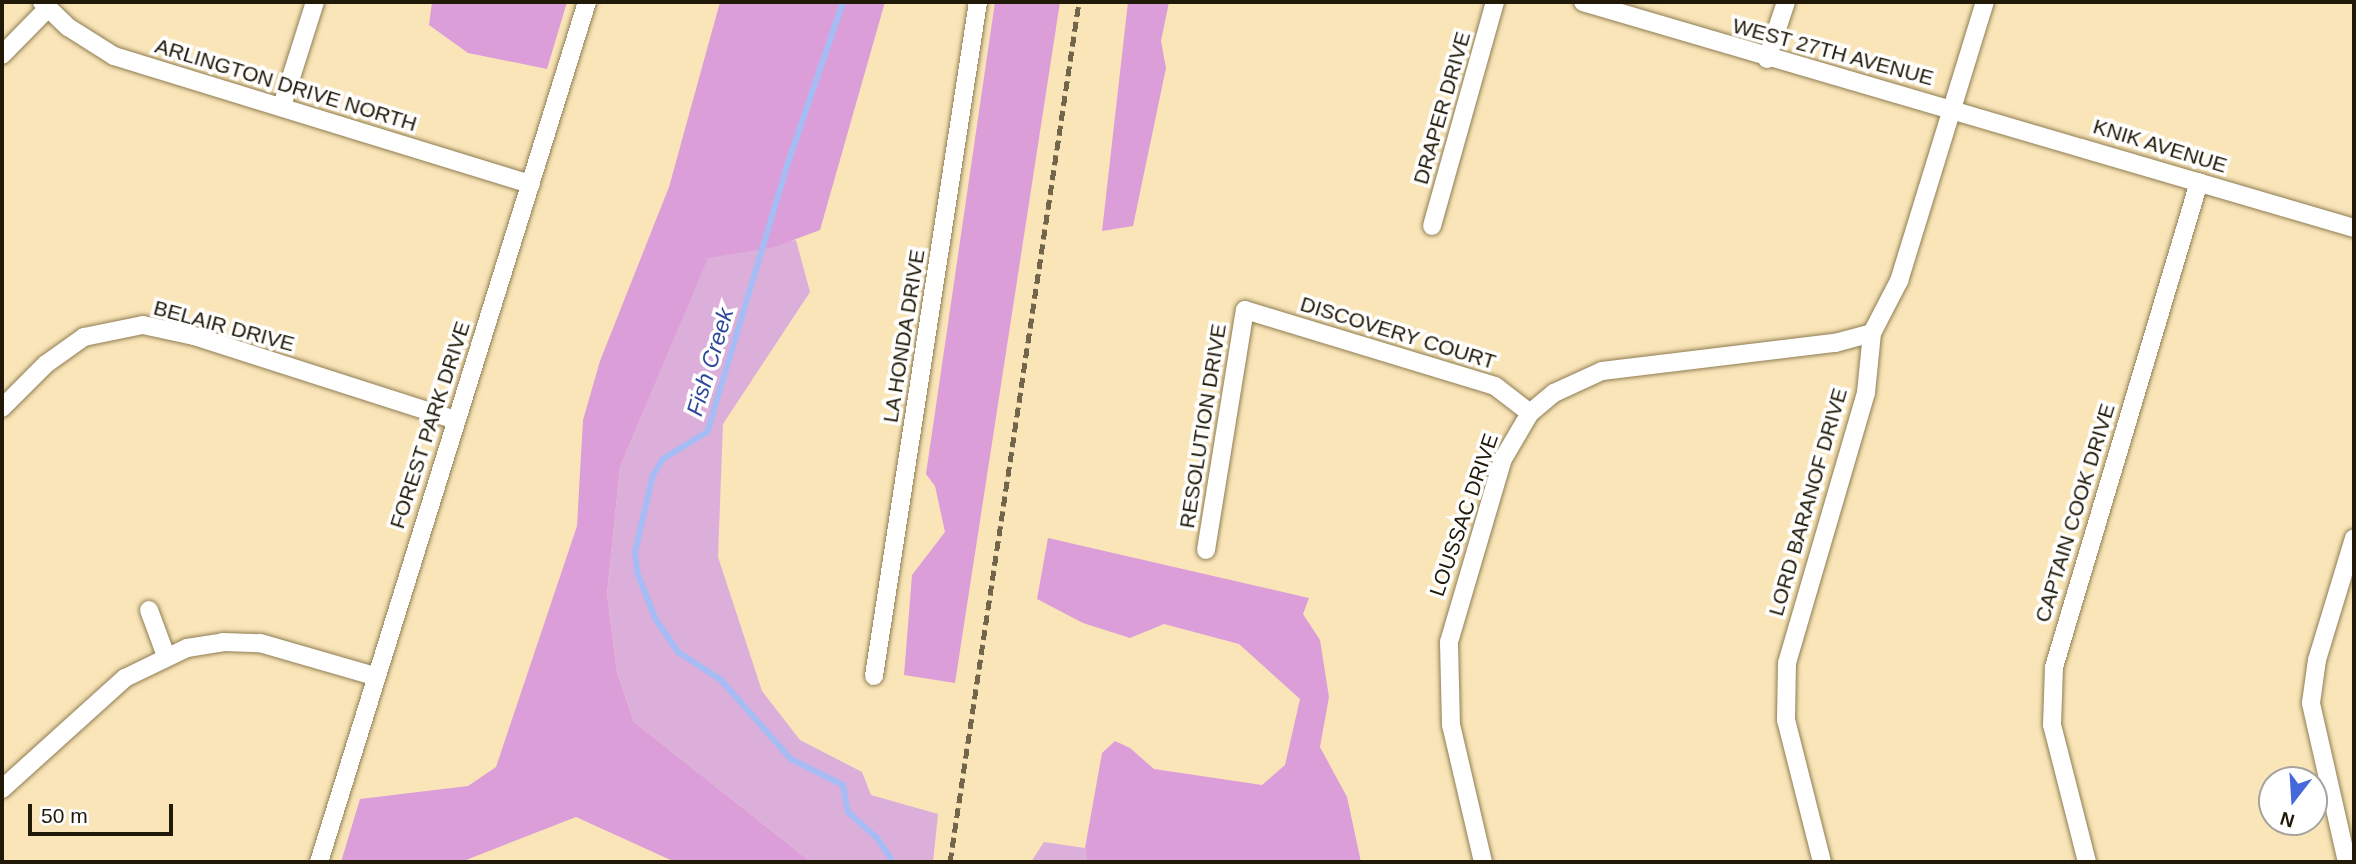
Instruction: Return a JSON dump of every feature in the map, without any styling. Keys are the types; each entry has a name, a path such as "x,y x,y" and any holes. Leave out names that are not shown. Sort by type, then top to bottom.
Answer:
{"street":[{"path":"282,106 315,2"},
{"name":"FOREST PARK DRIVE","path":"319,862 374,676 587,2"},
{"name":"LA HONDA DRIVE","path":"874,676 978,2"},
{"name":"DRAPER DRIVE","path":"1432,226 1495,2"},
{"name":"WEST 27TH AVENUE","path":"1583,2 1768,59 1952,108"},
{"path":"1768,59 1786,2"},
{"name":"LORD BARANOF DRIVE","path":"1822,862 1792,748 1783,691 1794,631 1866,393 1872,333 1899,281 1985,2"},
{"path":"2,55 45,5"},
{"name":"ARLINGTON DRIVE NORTH","path":"45,5 85,39 114,56 531,184"},
{"name":"KNIK AVENUE","path":"1952,108 2354,228"},
{"name":"CAPTAIN COOK DRIVE","path":"2087,862 2052,725 2054,667 2199,182"},
{"name":"DISCOVERY COURT","path":"1245,310 1495,386 1530,413"},
{"name":"RESOLUTION DRIVE","path":"1206,550 1245,310"},
{"name":"BELAIR DRIVE","path":"2,408 46,363 84,337 102,330 143,326 194,336 455,419"},
{"name":"LOUSSAC DRIVE","path":"1483,862 1451,725 1450,642 1503,458 1530,413 1555,393 1602,371 1835,343 1872,333"},
{"path":"2347,862 2311,702 2317,660 2354,538"},
{"path":"149,610 166,656"},
{"path":"2,789 125,678 166,656 204,644 242,641 278,647 374,676"}],"shaded area":[{"path":"432,2 567,2 547,69 468,53 429,25"},
{"path":"720,2 885,2 820,230 775,247 708,258 620,467 607,594 617,672 634,722 811,862 675,862 576,817 461,862 341,862 360,799 468,786 496,767 577,526 583,420 600,361 669,187"},
{"path":"995,2 1060,2 955,683 904,675 912,575 945,532 935,486 926,474"},
{"path":"1128,2 1169,2 1161,41 1166,68 1133,226 1102,231"},
{"path":"796,240 810,292 723,424 718,557 762,691 800,740 862,772 871,795 938,814 933,862 811,862 634,722 617,672 607,594 620,467 708,257"},
{"path":"1048,538 1309,598 1303,614 1320,640 1329,697 1320,747 1347,797 1361,862 1087,862 1085,848 1102,753 1115,741 1130,748 1154,769 1262,785 1285,765 1300,699 1239,644 1164,624 1130,638 1083,623 1037,599"},
{"path":"1044,842 1085,848 1087,862 1031,862"}],"waterway":[{"name":"Fish Creek","path":"843,2 787,166 707,432 663,459 653,475 635,552 637,572 655,618 678,652 721,680 791,759 843,785 848,812 877,838 891,859"}],"railway":[{"path":"950,862 1079,2"}]}
